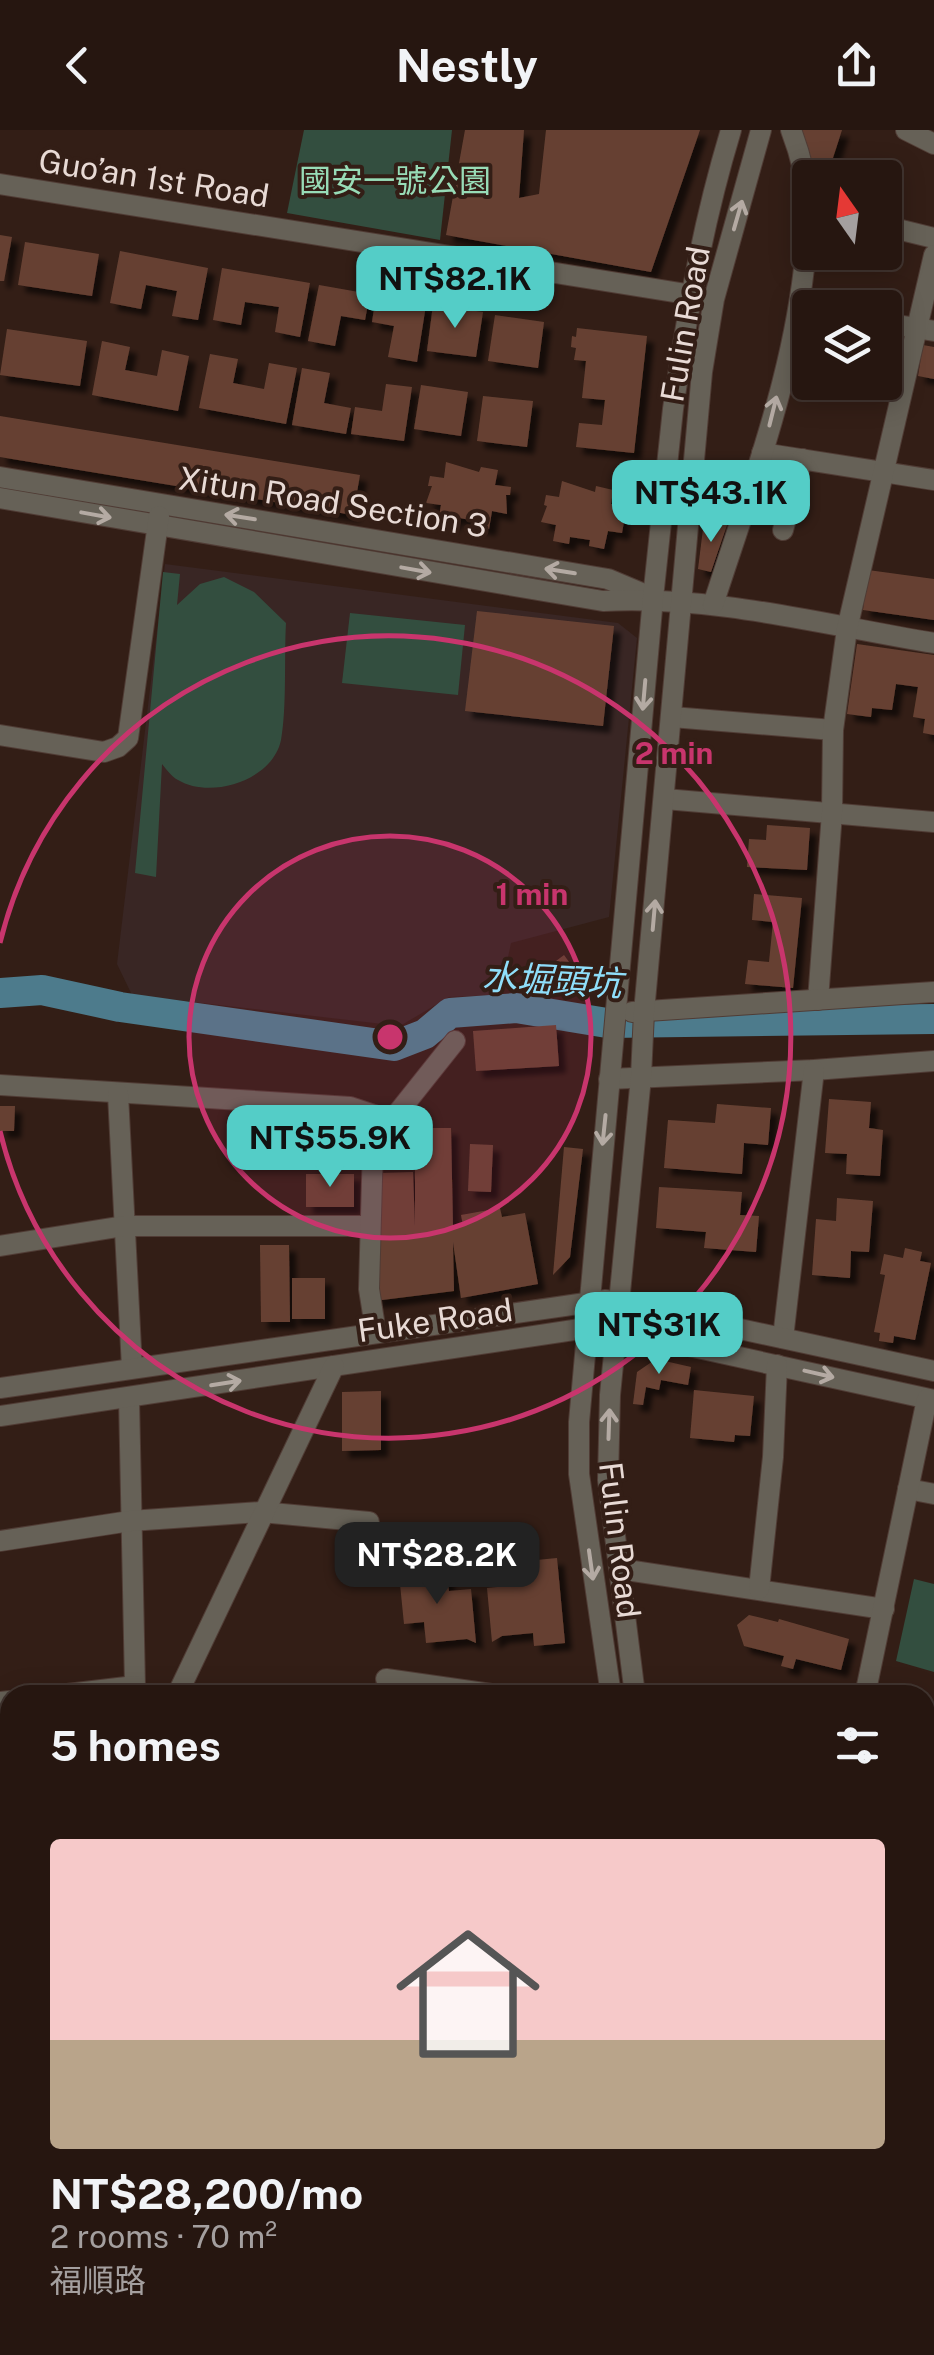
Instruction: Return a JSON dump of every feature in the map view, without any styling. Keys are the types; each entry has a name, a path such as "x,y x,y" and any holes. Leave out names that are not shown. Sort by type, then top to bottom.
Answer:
{"street":[{"name":"Fulin Road","path":"610,1685 579,1474 588,1302 673,409 690,294 710,197 730,130"},
{"name":"Fulin Road","path":"634,1685 608,1480 616,1330 642,1076 642,1034 702,372 714,299 761,130"},
{"path":"791,130 798,160"},
{"path":"906,130 934,144"},
{"name":"Guo’an 1st Road","path":"0,184 714,299"},
{"path":"902,230 934,238"},
{"path":"818,1000 832,813 833,730 848,629 884,471 925,329 934,255"},
{"path":"713,605 792,352"},
{"path":"762,452 934,480"},
{"path":"784,530 802,458"},
{"name":"Xitun Road Section 3","path":"0,477 159,514 603,601 653,598 713,605 934,642"},
{"name":"Xitun Road Section 3","path":"0,498 159,514"},
{"path":"0,735 104,752 128,738 159,514"},
{"path":"672,717 833,730"},
{"path":"665,798 934,822"},
{"path":"614,1023 644,1012 934,992"},
{"path":"376,1333 369,1289 373,1144 455,1040"},
{"path":"609,1079 934,1061"},
{"path":"783,1338 814,1070"},
{"path":"0,1086 350,1108 392,1121"},
{"path":"118,1094 132,1368"},
{"path":"0,1246 124,1226 369,1226"},
{"name":"Fuke Road","path":"0,1388 606,1300 934,1371"},
{"name":"Fuke Road","path":"0,1416 587,1328 616,1330 930,1399"},
{"path":"759,1589 773,1457 777,1365"},
{"path":"182,1685 334,1366"},
{"path":"130,1398 134,1685"},
{"path":"866,1685 930,1399"},
{"path":"908,1489 934,1494"},
{"path":"0,1540 130,1521 262,1512 369,1522"},
{"path":"620,1570 884,1609"},
{"path":"386,1679 428,1685"}],"shaded area":[{"path":"165,564 618,623 637,638 609,917 511,943 500,995 449,997 400,1026 132,995 117,964"}],"green space":[{"name":"國安一號公園","path":"304,130 452,130 440,240 287,213"},
{"path":"163,572 180,574 177,605 200,584 224,577 254,592 286,623 285,698 276,754 254,776 207,788 178,780 162,764 156,877 135,873"},
{"path":"350,613 465,625 458,695 342,683"},
{"path":"914,1579 934,1584 934,1672 896,1661"}],"building":[{"path":"465,130 524,130 519,198 539,194 546,130 700,130 651,272 446,235"},
{"path":"797,130 842,130 832,160 801,158"},
{"path":"0,235 12,237 4,281 0,281"},
{"path":"25,242 99,254 92,296 18,285"},
{"path":"120,251 208,268 198,320 172,316 177,291 146,285 141,309 110,303"},
{"path":"222,268 310,283 300,337 275,332 279,307 245,302 241,325 213,320"},
{"path":"319,285 370,294 365,320 341,316 335,346 308,341"},
{"path":"376,296 426,305 417,362 388,357 394,326 372,322"},
{"path":"433,305 483,312 476,357 427,351"},
{"path":"495,315 544,322 538,368 488,361"},
{"path":"577,328 647,336 634,453 576,447 579,423 602,425 605,400 582,398 586,361 574,360 576,348 571,347"},
{"path":"7,329 87,341 80,386 0,375"},
{"path":"102,341 130,347 125,370 157,376 162,350 189,356 178,411 92,395"},
{"path":"923,345 934,347 934,379 918,376"},
{"path":"210,354 238,359 233,383 264,389 269,363 297,368 286,424 199,408"},
{"path":"302,368 330,373 324,403 351,408 346,434 292,425"},
{"path":"386,384 412,387 404,441 351,434 355,407 382,411"},
{"path":"421,385 468,392 461,436 414,429"},
{"path":"483,396 533,401 527,447 477,441"},
{"path":"0,416 360,475 353,515 0,457"},
{"path":"446,462 479,472 481,467 498,470 495,485 511,487 510,495 506,495 507,514 492,511 489,529 455,517 453,524 438,521 441,505 426,503 432,486 428,486 430,476 444,478"},
{"path":"562,481 595,492 596,486 613,490 611,504 627,507 620,522 624,522 622,533 608,531 604,549 589,546 590,540 570,537 569,544 553,541 556,525 541,522 546,495 559,497"},
{"path":"704,521 727,525 711,572 698,569"},
{"path":"868,570 934,579 934,620 863,610"},
{"path":"477,611 614,626 603,726 465,711"},
{"path":"857,644 934,655 934,735 923,733 925,719 913,717 918,687 896,684 892,710 872,708 871,717 847,714"},
{"path":"767,825 810,828 807,870 747,867 749,839 766,840"},
{"path":"754,894 802,898 793,988 745,984 748,960 769,962 773,922 752,920"},
{"path":"564,955 577,973 561,984 548,967"},
{"path":"556,1025 559,1066 476,1071 473,1031"},
{"path":"829,1099 871,1102 869,1128 883,1130 880,1176 846,1174 847,1154 825,1153"},
{"path":"717,1104 771,1108 768,1145 744,1143 742,1174 664,1168 668,1120 715,1123"},
{"path":"0,1106 15,1106 14,1131 0,1131"},
{"path":"415,1128 451,1128 453,1228 463,1225 461,1215 500,1208 502,1217 525,1213 538,1284 461,1298 453,1242 454,1291 374,1301 379,1173 413,1172 415,1227"},
{"path":"470,1144 493,1145 491,1192 468,1191"},
{"path":"564,1147 583,1149 570,1257 553,1275"},
{"path":"306,1174 354,1174 354,1207 306,1207"},
{"path":"659,1187 742,1192 740,1215 759,1216 756,1252 704,1248 706,1232 656,1228"},
{"path":"837,1198 873,1201 869,1252 851,1251 850,1278 812,1275 816,1219 836,1221"},
{"path":"260,1245 289,1245 290,1322 261,1322"},
{"path":"905,1248 922,1252 920,1261 931,1263 915,1340 894,1336 893,1343 879,1341 880,1333 874,1332 885,1275 880,1274 884,1254 903,1258"},
{"path":"292,1278 325,1278 325,1319 292,1319"},
{"path":"656,1359 691,1367 688,1385 661,1380 659,1390 646,1387 643,1405 633,1404 637,1372"},
{"path":"694,1390 754,1396 750,1436 735,1435 734,1442 690,1438"},
{"path":"381,1391 381,1450 342,1451 342,1392"},
{"path":"557,1558 565,1643 534,1646 533,1633 502,1636 492,1642 487,1588 508,1586 506,1563"},
{"path":"446,1569 449,1591 471,1589 476,1643 467,1639 426,1643 424,1622 404,1624 399,1574"},
{"path":"749,1615 778,1622 779,1619 849,1639 841,1670 796,1659 793,1669 781,1666 784,1656 744,1646 737,1625"}],"waterway":[{"name":"水堀頭坑","path":"0,993 42,990 120,1007 394,1046 425,1034 450,1013 516,1008 607,1023 934,1019"}]}
